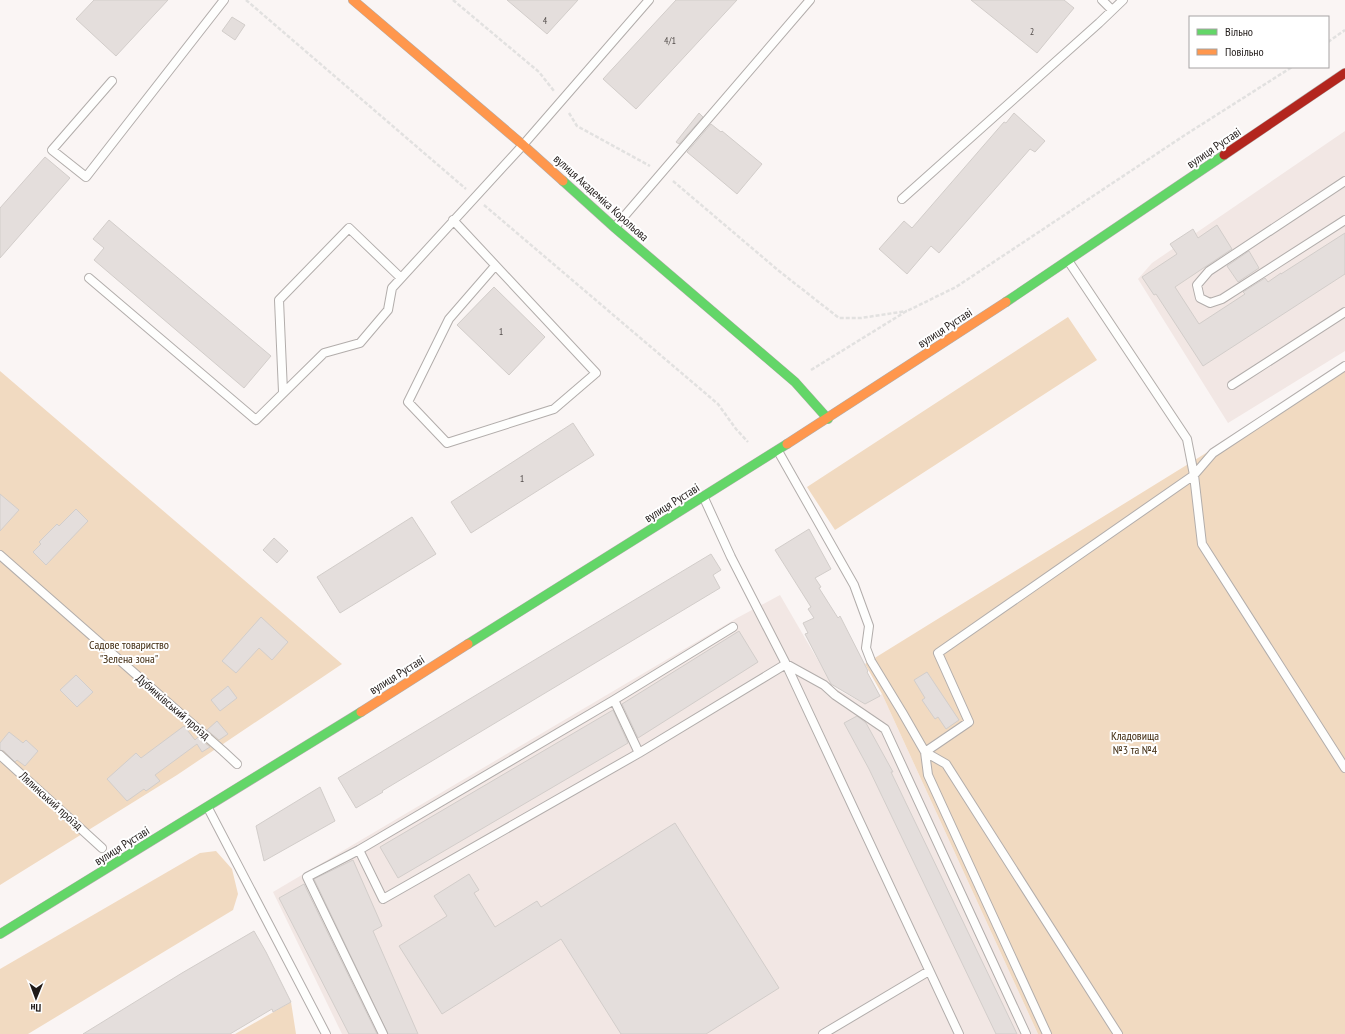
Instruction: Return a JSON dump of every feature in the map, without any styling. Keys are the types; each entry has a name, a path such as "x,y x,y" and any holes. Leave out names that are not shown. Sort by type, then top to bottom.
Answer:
{"main road":[{"name":"вулиця Академіка Корольова","path":"353,0 795,382 828,419"},
{"name":"вулиця Руставі","path":"0,934 208,807 828,419 1068,261 1345,73"}],"lane":[{"path":"112,81 52,150 86,177 224,0"},
{"path":"89,278 256,420 324,353 360,343 388,310 392,288 400,278 522,145 649,0"},
{"path":"615,228 810,0"},
{"path":"1102,0 1112,10"},
{"path":"902,199 1123,0"},
{"path":"1345,181 1209,271 1197,285 1200,298 1210,303 1222,299 1345,220"},
{"path":"453,220 596,373 554,409 447,443 408,402 449,318 495,266"},
{"path":"283,392 279,300 349,228 400,278"},
{"path":"1068,261 1187,439 1194,475 1202,544 1345,768"},
{"path":"1232,385 1345,312"},
{"path":"925,752 970,722 938,653 1194,475 1213,452 1345,366"},
{"path":"778,451 854,585 869,626 866,648 871,661 925,752 928,775 1047,1034"},
{"path":"703,498 731,557 786,664 958,1034"},
{"name":"Дубинківський проїзд","path":"0,555 237,764"},
{"path":"383,1034 307,877 359,850 614,700 733,627"},
{"path":"359,850 383,899 639,752 786,664"},
{"path":"786,664 824,685 835,695 885,729 1026,1034"},
{"path":"614,700 639,752"},
{"path":"925,752 946,764 1118,1034"},
{"name":"Лялинський проїзд","path":"0,756 102,848"},
{"path":"208,807 326,1034"},
{"path":"823,1034 928,971"}],"path":[{"path":"1329,41 1345,30"},
{"path":"811,370 905,312 956,287 1179,139 1290,68"},
{"path":"718,404 736,429 748,442"}],"shaded area":[{"path":"1345,131 1345,351 1228,423 1138,279 1152,263"},
{"path":"780,595 834,688 865,704 882,694 1038,1034 342,1034 273,892 737,618"}],"green space":[{"path":"1068,317 1097,360 835,530 807,487"},
{"name":"Кладовища №3 та №4","path":"1345,367 1345,1034 1038,1034 882,694 865,664"},
{"name":"Садове товариство \"Зелена зона\"","path":"0,371 342,664 177,775 0,885"},
{"path":"216,851 232,869 238,894 233,910 28,1034 0,1034 0,969 200,853"},
{"path":"291,1002 296,1034 235,1034"}],"building":[{"path":"94,0 168,0 116,56 76,19"},
{"path":"507,0 578,0 547,34"},
{"path":"676,0 737,0 636,109 603,79"},
{"path":"971,0 1064,0 1074,8 1037,53"},
{"path":"232,17 245,25 235,40 222,31"},
{"path":"699,113 703,117 679,144 676,142"},
{"path":"1014,113 1045,141 1035,152 1030,149 939,253 931,246 907,274 879,249 904,221 912,228 1004,122 1006,123"},
{"path":"711,124 721,132 722,131 762,164 737,194 687,152"},
{"path":"45,157 70,178 0,258 0,208"},
{"path":"109,220 271,356 244,388 94,260 104,248 93,239"},
{"path":"1217,225 1232,249 1175,287 1199,324 1245,294 1243,292 1265,278 1268,282 1345,233 1345,274 1203,366 1156,294 1154,295 1142,277 1177,254 1170,244 1193,229 1198,238"},
{"path":"1249,251 1259,268 1238,282 1227,266"},
{"path":"494,287 545,337 509,375 457,325"},
{"path":"573,423 594,455 471,533 451,502"},
{"path":"0,494 19,510 0,531"},
{"path":"76,509 88,521 46,565 33,552 41,544 39,542 57,524 59,526"},
{"path":"412,517 436,554 340,613 317,577"},
{"path":"809,529 831,569 815,578 821,587 819,588 838,618 840,616 880,696 865,704 831,684 805,634 808,633 803,623 814,618 808,609 811,607 775,550"},
{"path":"274,538 288,551 277,563 263,550"},
{"path":"711,554 721,570 713,575 720,588 356,808 338,778"},
{"path":"261,617 288,642 272,660 259,648 236,673 222,661"},
{"path":"739,631 758,662 638,738 622,704"},
{"path":"927,672 959,720 946,729 938,717 935,719 922,700 925,698 914,680"},
{"path":"76,675 93,692 77,707 60,690"},
{"path":"228,686 237,698 220,711 211,700"},
{"path":"613,710 628,743 398,878 380,847"},
{"path":"857,716 866,723 893,772 891,772 1017,1034 996,1034 869,769 844,723"},
{"path":"217,721 228,734 219,740 207,730"},
{"path":"184,726 195,740 198,737 210,747 202,752 197,744 155,775 160,781 146,791 144,789 127,801 107,779 136,753 141,758"},
{"path":"9,732 23,743 26,740 38,751 25,766 17,760 15,762 4,751 0,750 0,743"},
{"path":"320,787 335,821 264,861 256,826"},
{"path":"675,823 779,988 706,1034 621,1034 561,939 442,1014 399,946 447,916 434,896 469,874 479,890 474,893 495,927 537,901 541,907"},
{"path":"353,860 382,926 373,931 418,1034 388,1034 314,879"},
{"path":"304,884 377,1034 349,1034 279,898"},
{"path":"254,931 291,1002 273,1012 272,1009 230,1034 83,1034 182,973"}],"traffic: fast":[{"path":"1006,302 1224,155"},
{"path":"563,181 615,228 795,382 828,419"},
{"path":"468,644 787,444"},
{"path":"0,934 361,712"}],"traffic: slow":[{"path":"353,0 563,181"},
{"path":"787,444 1006,302"},
{"path":"361,712 468,644"}],"traffic: jam":[{"path":"1224,155 1345,73"}]}
